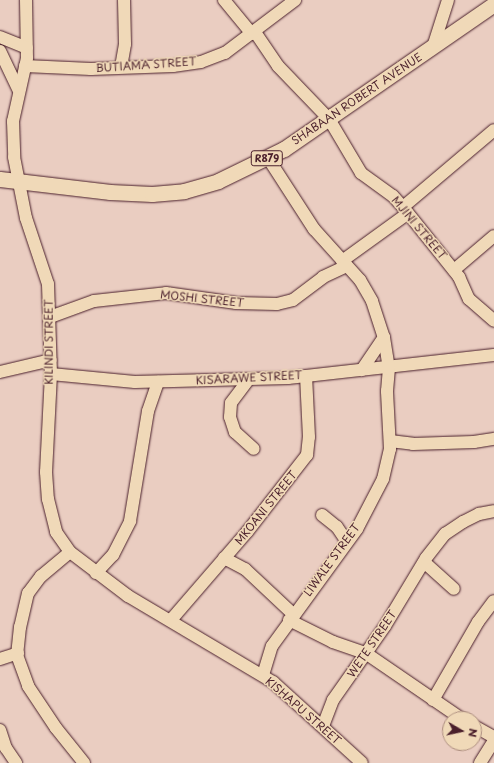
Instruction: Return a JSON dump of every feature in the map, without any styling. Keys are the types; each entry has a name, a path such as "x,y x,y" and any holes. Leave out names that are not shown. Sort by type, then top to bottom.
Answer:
{"main road":[{"name":"SHABAAN ROBERT AVENUE","path":"0,179 110,192 160,193 184,191 218,182 268,158 329,119 494,4"}],"street":[{"name":"KILINDI STREET","path":"26,0 27,48 25,66 13,121 17,181 48,284 51,360 46,448 48,499 56,532 70,552 128,596 175,622"},
{"path":"121,67 124,44 124,0"},
{"name":"MJINI STREET","path":"224,0 254,33 278,66 329,119 360,173 393,196 454,270 470,299 494,321"},
{"name":"BUTIAMA STREET","path":"25,66 72,69 201,62 225,52 254,33 295,0"},
{"path":"433,47 448,0"},
{"path":"0,37 27,48"},
{"path":"0,51 19,91"},
{"name":"MOSHI STREET","path":"50,317 94,301 159,293 236,303 277,304 293,300 323,277 344,264 494,130"},
{"path":"268,158 304,215 344,264 360,280 372,301 384,337 362,370"},
{"path":"454,270 494,236"},
{"name":"LIWALE STREET","path":"263,675 272,646 291,617 357,529 382,479 389,461 390,441 387,391 389,368 384,337"},
{"name":"KISARAWE STREET","path":"51,374 135,382 249,379 306,376 389,368 453,358 494,355"},
{"path":"0,372 51,360"},
{"name":"MKOANI STREET","path":"175,622 224,558 293,475 307,454 309,437 306,376"},
{"path":"249,379 231,402 230,418 235,432 254,450"},
{"path":"96,573 113,555 130,521 148,412 158,382"},
{"path":"390,441 413,444 494,439"},
{"name":"WETE STREET","path":"323,726 332,700 366,654 424,562 446,534 479,514 494,511"},
{"path":"322,515 337,527 347,542"},
{"path":"70,552 41,576 28,593 18,652 19,665 28,686 56,728 84,763"},
{"path":"224,558 245,569 291,617 333,642 366,654 450,711"},
{"path":"424,562 454,589"},
{"path":"433,700 478,622 494,601"},
{"name":"KISHAPU STREET","path":"175,622 263,675 323,726 358,762"},
{"path":"0,659 18,652"},
{"path":"0,730 6,748 16,763"},
{"path":"482,730 494,737"},
{"path":"482,762 494,741"}]}
